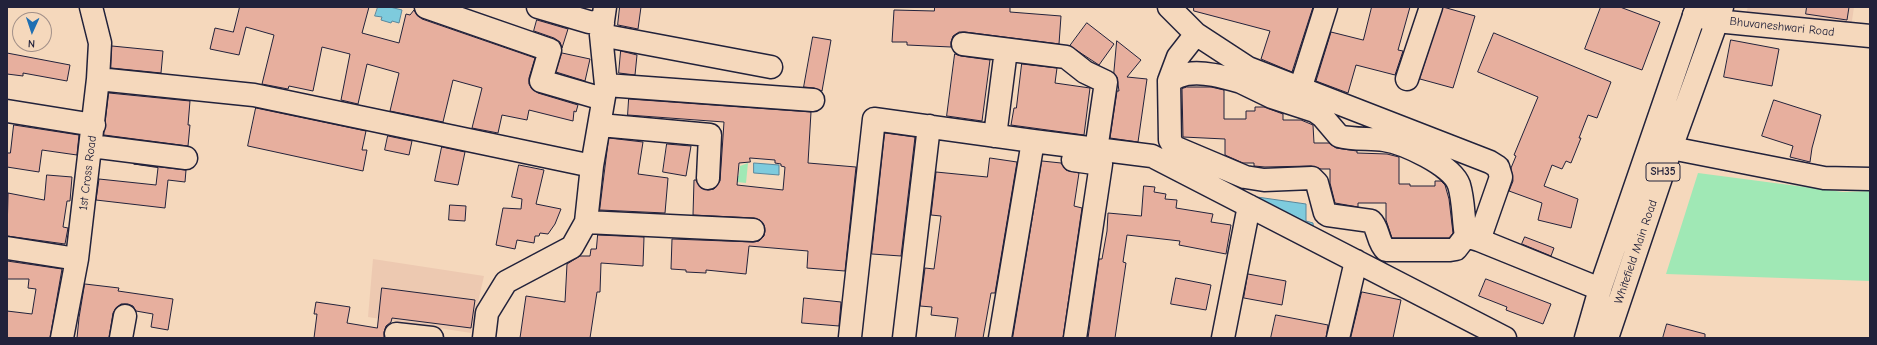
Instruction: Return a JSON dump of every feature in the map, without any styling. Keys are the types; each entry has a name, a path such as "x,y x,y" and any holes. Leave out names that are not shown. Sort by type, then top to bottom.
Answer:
{"street":[{"name":"1st Cross Road","path":"62,338 77,259 94,125 100,43 91,7"},
{"path":"426,7 550,50 541,81 605,92 814,100"},
{"path":"538,7 589,22 603,22 771,66"},
{"path":"1169,7 1196,34 1244,75 1276,99 1315,111 1322,116 1339,136 1394,142 1408,147 1446,169 1453,175 1459,184 1463,206 1473,238"},
{"path":"1303,80 1326,7"},
{"path":"1407,79 1431,7"},
{"name":"Bhuvaneshwari Road","path":"1696,11 1870,36"},
{"name":"Whitefield Main Road","path":"1586,338 1600,289 1696,11"},
{"name":"Whitefield Main Road","path":"1607,338 1671,148 1719,14"},
{"path":"484,338 487,313 506,282 572,247 586,222 592,166 605,92 603,22"},
{"path":"1169,81 1190,73 1220,76 1244,75 1490,162 1498,167 1501,172 1501,177 1473,238 1456,249 1386,250 1379,241 1373,223 1370,221 1328,216 1325,213 1317,183 1312,178 1264,180 1251,179 1174,147 1170,140 1169,81 1178,57 1196,34"},
{"path":"963,44 1066,57 1085,72 1106,82 1096,150"},
{"path":"995,136 1006,50"},
{"path":"98,79 254,95 592,166"},
{"path":"7,111 94,125"},
{"path":"850,337 874,118 995,136 1032,148 1101,164 1075,338"},
{"path":"600,125 710,135 708,178"},
{"path":"904,338 929,126"},
{"path":"91,146 186,158"},
{"path":"1032,148 1096,150 1152,156 1505,338"},
{"path":"1000,338 1032,148"},
{"path":"1671,148 1824,178 1870,179"},
{"path":"1223,338 1249,206"},
{"path":"586,222 753,230"},
{"path":"1473,238 1600,289"},
{"path":"7,248 77,259"},
{"path":"1338,338 1356,261"},
{"path":"121,338 125,316"},
{"path":"396,334 432,338"}],"shaded area":[{"path":"1748,7 1854,7 1851,28 1746,13"},
{"path":"373,259 484,276 471,333 368,317"}],"green space":[{"path":"748,163 746,183 719,180 719,171 729,172 729,174 739,176 740,166"},
{"path":"1698,173 1843,192 1870,191 1870,281 1666,274"}],"water":[{"path":"378,7 390,7 402,10 399,23 392,21 391,23 381,20 382,17 375,16"},
{"path":"754,163 779,165 779,175 754,173"},
{"path":"1257,197 1306,204 1306,221 1313,223 1314,233 1257,204"}],"building":[{"path":"240,7 369,7 362,33 399,43 406,14 410,15 414,10 422,19 535,58 529,78 529,84 532,89 538,93 578,105 576,112 574,111 573,121 529,110 527,120 502,115 498,133 472,128 482,88 453,80 443,122 390,111 399,73 367,64 358,104 341,100 350,54 322,47 313,91 289,86 288,89 262,84 274,35 246,27 239,55 210,49 215,28 233,32"},
{"path":"620,7 641,7 638,29 618,25"},
{"path":"935,7 1010,7 1010,12 1061,16 1059,44 965,32 959,32 953,36 951,47 907,45 907,42 892,42 894,10 934,11"},
{"path":"1194,7 1313,7 1292,72 1261,59 1270,31 1194,11"},
{"path":"1372,7 1410,7 1398,50 1403,51 1395,75 1356,65 1348,93 1316,81 1331,32 1363,40"},
{"path":"1443,7 1475,16 1453,88 1420,79"},
{"path":"1601,7 1620,7 1660,22 1642,70 1585,49"},
{"path":"1807,7 1849,7 1847,20 1806,14"},
{"path":"537,20 568,29 562,48 560,42 554,38 534,31"},
{"path":"1087,23 1114,44 1099,65 1070,46"},
{"path":"1494,33 1611,82 1597,118 1588,115 1571,163 1566,161 1562,169 1552,165 1544,186 1578,199 1571,228 1538,220 1542,203 1509,191 1513,181 1511,168 1516,156 1514,155 1538,97 1478,72"},
{"path":"813,37 831,40 822,91 804,87"},
{"path":"1731,40 1779,49 1772,86 1724,77"},
{"path":"1117,41 1141,60 1127,77 1147,79 1138,142 1110,138 1117,91 1119,91 1117,77 1114,74"},
{"path":"112,46 163,51 161,73 111,68"},
{"path":"621,51 637,55 635,75 619,73"},
{"path":"7,53 70,65 67,81 23,73 23,76 7,74"},
{"path":"562,53 590,59 585,81 556,72"},
{"path":"955,54 990,60 982,121 947,116"},
{"path":"1022,64 1057,68 1055,83 1090,88 1084,135 1011,125 1014,108 1016,108"},
{"path":"1187,87 1211,87 1224,90 1224,119 1246,119 1246,111 1255,111 1255,107 1264,107 1283,114 1283,120 1301,120 1313,125 1314,143 1329,143 1336,148 1357,151 1357,153 1387,154 1399,157 1399,184 1410,184 1410,186 1435,186 1435,181 1441,181 1445,185 1449,199 1453,233 1449,238 1392,238 1386,220 1386,203 1358,203 1358,207 1335,203 1330,183 1330,169 1321,169 1311,166 1254,166 1254,163 1243,163 1225,155 1225,139 1183,137 1182,89"},
{"path":"109,93 190,101 188,146 104,135"},
{"path":"629,99 811,112 808,163 856,167 845,271 807,268 808,251 749,246 746,274 706,270 706,273 686,272 686,270 671,269 672,239 753,242 759,241 764,236 764,225 760,220 754,218 693,215 694,180 696,180 701,188 708,190 714,189 720,181 724,122 628,115","holes":["750,158 775,160 775,163 781,164 781,166 785,167 783,190 737,185 739,163 750,162"]},
{"path":"1774,100 1821,115 1812,148 1810,162 1790,157 1793,146 1762,136"},
{"path":"256,108 366,131 362,150 367,150 363,171 248,146"},
{"path":"14,125 79,135 77,155 42,150 39,172 7,167 7,153 10,153"},
{"path":"885,133 915,137 901,256 872,254"},
{"path":"388,136 412,141 409,155 385,150"},
{"path":"609,138 643,142 638,174 668,178 665,213 600,210"},
{"path":"667,144 691,146 686,176 663,172"},
{"path":"442,147 465,152 458,185 435,181"},
{"path":"990,158 1017,162 995,293 991,293 983,338 955,338 958,318 931,315 932,307 920,306 925,268 934,269 941,216 931,215 936,172 987,177"},
{"path":"1042,161 1061,163 1066,170 1079,173 1074,206 1082,208 1063,338 1013,338"},
{"path":"134,164 186,170 185,182 168,180 165,208 96,200 99,179 156,185 158,168"},
{"path":"519,165 544,170 536,204 561,209 555,224 548,234 540,233 539,236 535,236 534,243 517,240 515,249 496,245 503,208 521,209 522,199 512,197"},
{"path":"47,175 72,177 70,201 67,201 63,227 68,228 65,244 7,236 8,193 44,200"},
{"path":"1144,186 1155,187 1154,192 1166,194 1165,199 1177,200 1176,208 1213,214 1211,222 1231,225 1226,254 1179,245 1180,241 1127,235 1123,262 1126,263 1115,338 1088,338 1099,259 1102,259 1107,231 1108,213 1141,216"},
{"path":"450,205 466,206 465,221 449,220"},
{"path":"598,235 644,237 643,266 601,263 600,292 597,292 590,338 520,338 526,296 565,302 567,264 580,256 590,256 591,249 596,249"},
{"path":"1525,237 1554,248 1551,256 1522,244"},
{"path":"7,261 62,269 50,338 7,338 7,311 32,314 36,289 28,288 29,279 7,279"},
{"path":"1248,274 1286,281 1282,305 1244,298"},
{"path":"1176,278 1211,285 1206,310 1171,304"},
{"path":"1486,279 1551,304 1543,324 1506,310 1507,307 1479,296"},
{"path":"85,284 119,288 118,291 173,299 168,330 151,327 153,314 136,311 133,306 121,304 113,313 109,338 77,338"},
{"path":"382,288 475,300 471,328 392,318 391,322 386,326 384,338 314,338 317,314 314,314 316,302 350,307 347,323 377,328"},
{"path":"1362,292 1401,300 1393,338 1351,338"},
{"path":"804,298 841,302 839,326 802,323"},
{"path":"1276,315 1328,325 1326,338 1271,338"},
{"path":"1667,324 1705,334 1705,338 1663,338"}]}
